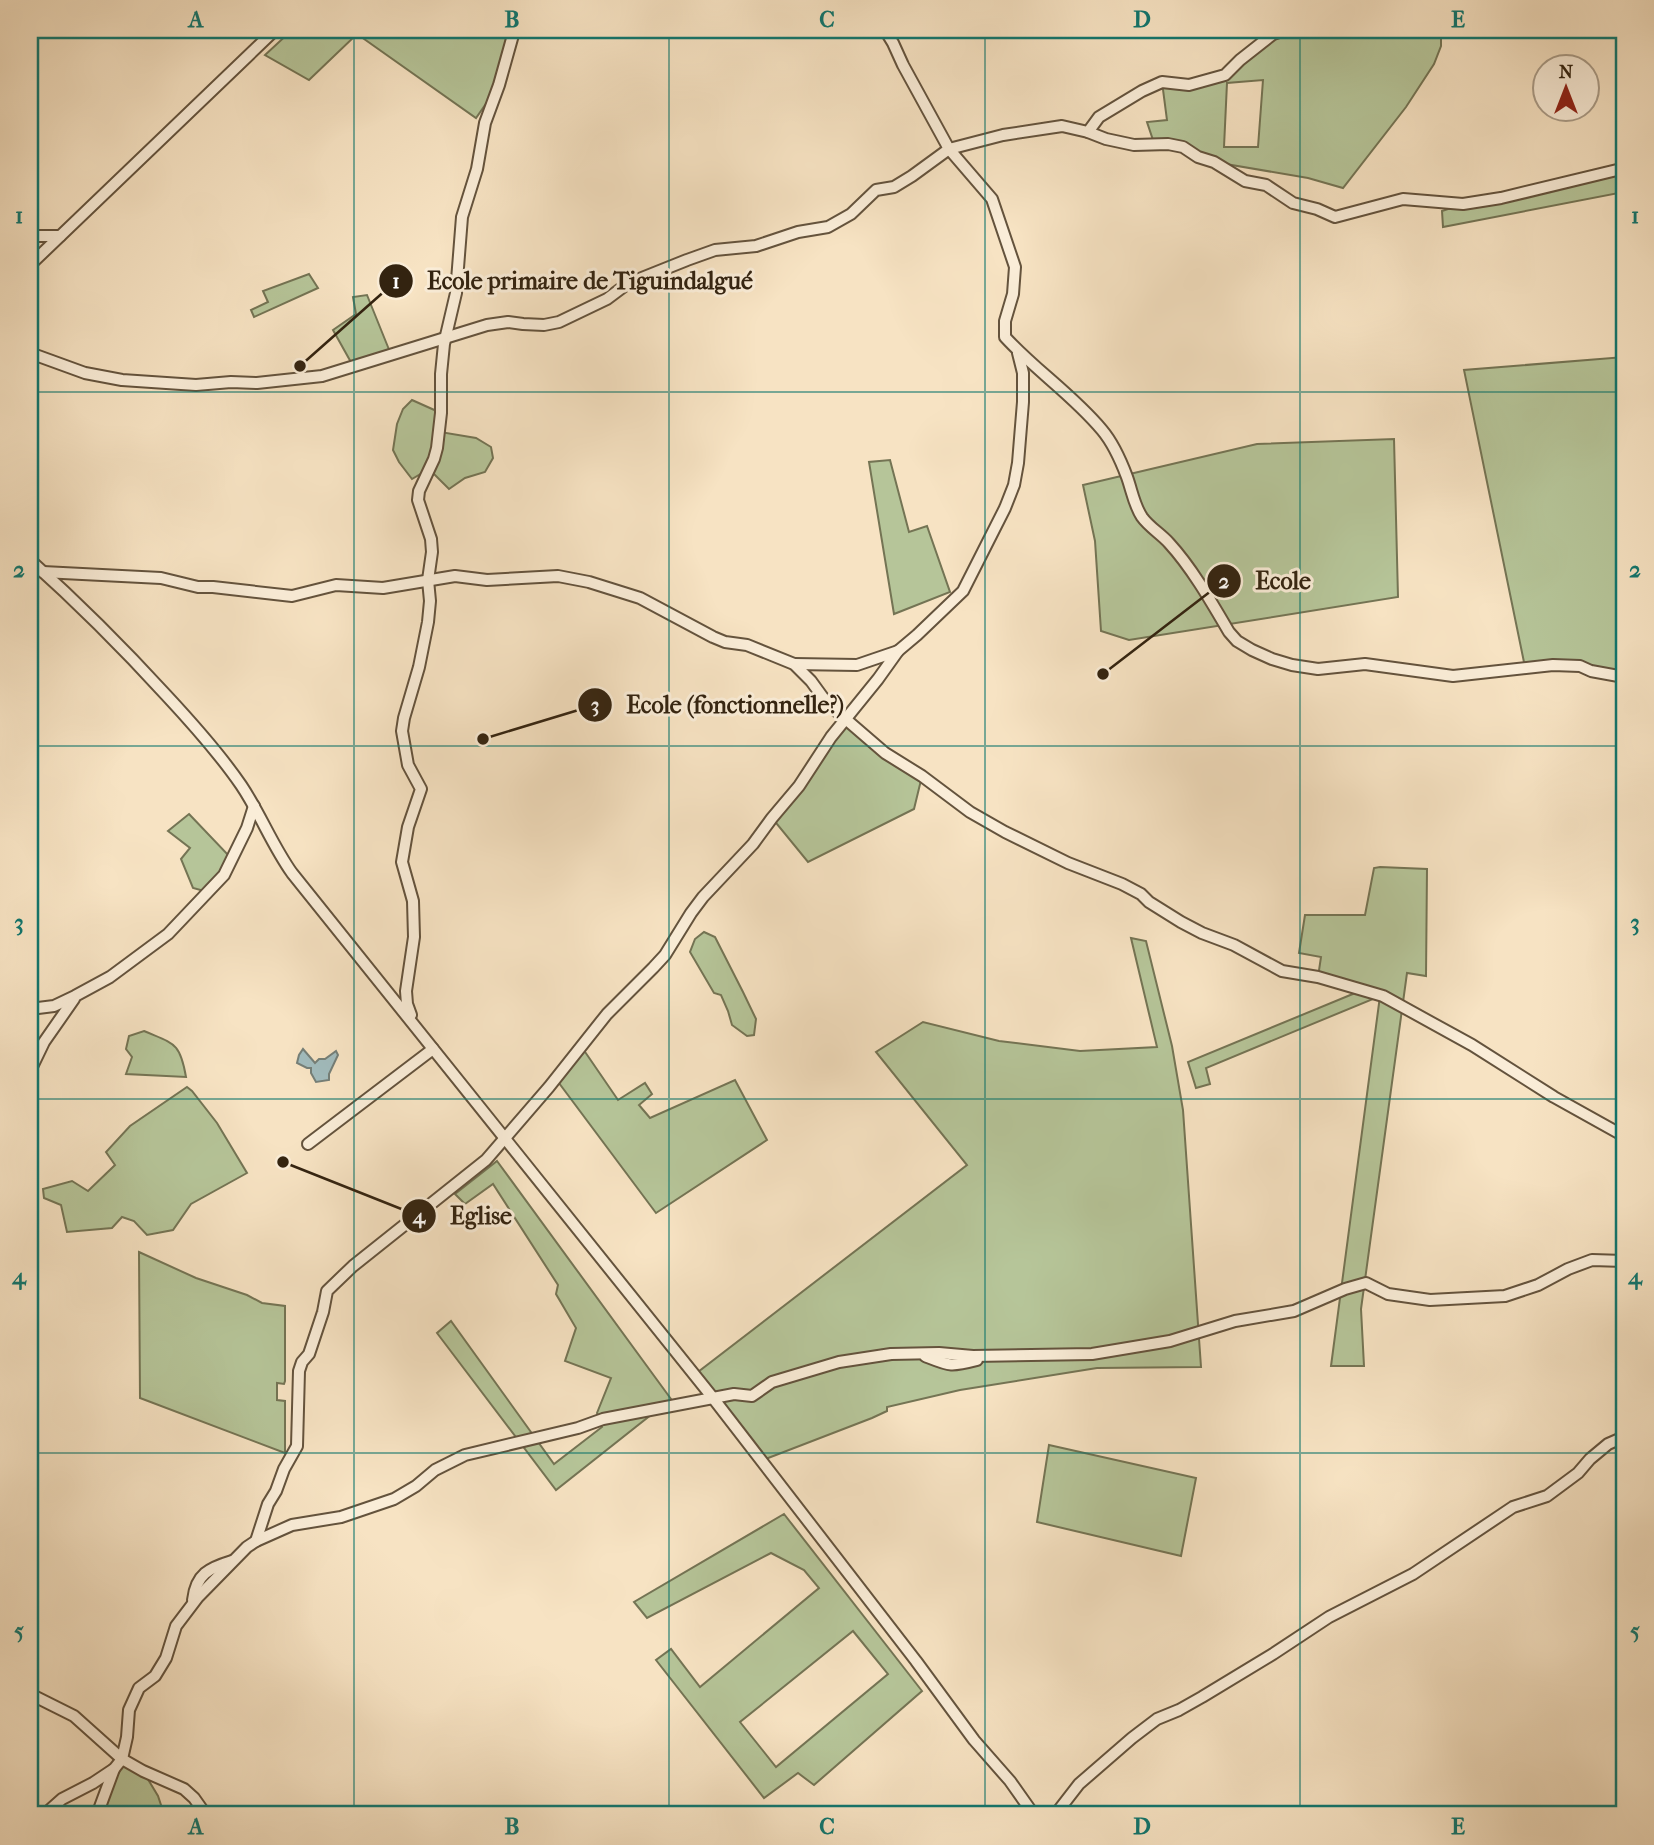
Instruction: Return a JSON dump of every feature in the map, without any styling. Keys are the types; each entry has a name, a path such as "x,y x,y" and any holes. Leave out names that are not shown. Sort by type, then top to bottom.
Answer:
{"street":[{"path":"30,265 275,30"},
{"path":"415,1027 407,1004 406,991 414,937 413,901 402,862 408,827 421,789 408,765 402,731 419,667 430,601 428,580 431,538 418,500 422,482 437,449 441,374 445,338 456,293 461,217 477,169 485,123 513,35 517,30"},
{"path":"885,30 949,149 992,199 1015,267 1013,294 1005,321 1005,337 1102,431 1118,456 1143,518 1170,543 1237,641 1272,659 1318,669 1365,664 1453,676 1553,665 1580,666 1591,671 1624,677"},
{"path":"1088,132 1098,117 1152,86 1162,82 1189,85 1226,75 1240,60 1280,30"},
{"path":"30,353 85,373 122,380 196,385 276,382 323,376 487,325 508,322 544,325 559,321 607,299 627,284 715,250 757,246 798,232 828,227 851,214 876,190 894,187 903,182 949,149 1003,135 1062,126 1134,145 1168,144 1183,147 1198,158 1214,162 1245,181 1266,185 1293,203 1335,217 1403,199 1463,204 1501,198 1617,170 1624,171"},
{"path":"30,236 60,236"},
{"path":"256,1541 268,1504 297,1446 299,1371 309,1354 323,1312 327,1290 353,1266 486,1160 556,1079 607,1014 664,955 703,897 753,844 799,786 831,737 898,651 963,591 1014,485 1023,402 1023,373 1017,350"},
{"path":"30,560 113,638 208,740 242,786 277,852 292,873 713,1398 1034,1815"},
{"path":"43,572 161,578 198,587 292,596 336,585 383,588 455,576 487,580 558,576 589,582 640,598 713,637 725,642 747,645 794,664 857,665 898,651"},
{"path":"794,664 827,703 886,753 970,812 1005,832 1068,863 1122,884 1181,922 1234,945 1282,971 1318,977 1383,996 1472,1045 1554,1097 1624,1136"},
{"path":"30,1009 54,1006 110,977 168,934 223,875 247,828 254,806"},
{"path":"30,1071 44,1042 75,996"},
{"path":"308,1144 433,1049"},
{"path":"44,1815 62,1799 114,1769 122,1759 129,1710 139,1688 155,1676 166,1658 176,1626 198,1597 247,1547 292,1525 341,1517 394,1499 435,1470 465,1455 578,1428 603,1419 734,1394 752,1396 772,1382 839,1362 891,1354 1091,1354 1170,1341 1235,1321 1294,1311 1366,1283 1388,1294 1430,1300 1505,1296 1538,1286 1568,1269 1592,1260 1624,1261"},
{"path":"1055,1815 1079,1784 1157,1719 1202,1697 1329,1617 1413,1574 1513,1507 1547,1496 1578,1473 1608,1444 1624,1437"},
{"path":"30,1694 74,1716 122,1759 184,1789 206,1815"},
{"path":"97,1815 114,1769"}],"green space":[{"path":"292,30 517,30 499,85 476,118 357,34 309,80 265,55"},
{"path":"1285,30 1441,30 1441,46 1434,64 1406,107 1343,188 1308,178 1214,162 1183,147 1155,146 1147,122 1167,120 1162,82 1189,85 1225,75","holes":["1263,80 1258,147 1224,147 1227,83"]},
{"path":"1624,171 1624,192 1443,227 1442,211 1463,204"},
{"path":"309,274 318,288 254,317 251,310 268,302 263,291"},
{"path":"367,295 390,352 352,364 333,330 356,314 353,297"},
{"path":"1624,357 1624,677 1525,667 1464,370"},
{"path":"412,400 441,413 440,432 476,438 491,447 493,458 485,472 465,478 449,489 429,469 412,479 393,450 397,424 403,409"},
{"path":"1394,439 1398,597 1129,640 1101,631 1095,541 1083,485 1257,444"},
{"path":"890,460 909,532 927,526 950,592 894,614 869,462"},
{"path":"846,718 922,776 914,809 808,862 772,818"},
{"path":"189,814 232,859 208,892 193,888 181,859 190,848 168,831"},
{"path":"1374,868 1427,869 1426,976 1407,973 1361,1309 1364,1366 1331,1366 1380,996 1206,1068 1210,1084 1196,1088 1188,1062 1360,991 1318,977 1321,957 1299,953 1305,915 1365,915"},
{"path":"704,932 715,937 743,992 756,1019 754,1035 747,1036 732,1025 721,995 714,993 690,952 695,939"},
{"path":"1131,938 1146,941 1172,1046 1183,1110 1201,1367 1097,1368 960,1390 887,1407 887,1411 872,1418 763,1460 698,1372 967,1165 876,1052 923,1022 999,1041 1080,1051 1157,1047"},
{"path":"144,1031 169,1042 178,1050 186,1077 126,1074 132,1057 126,1049 129,1036"},
{"path":"581,1046 618,1100 645,1083 652,1094 639,1105 650,1118 735,1080 767,1140 656,1213 556,1079"},
{"path":"187,1087 217,1123 247,1173 191,1204 173,1230 147,1235 134,1221 122,1217 112,1228 67,1232 61,1205 44,1198 43,1189 72,1181 88,1191 115,1165 106,1152 130,1126"},
{"path":"497,1161 671,1399 556,1490 437,1333 451,1321 554,1464 602,1427 597,1413 611,1378 565,1361 576,1328 556,1294 558,1285 493,1184 465,1204 455,1194"},
{"path":"139,1252 196,1278 247,1295 262,1303 285,1306 285,1381 284,1384 277,1383 277,1400 285,1401 285,1453 140,1398"},
{"path":"1049,1445 1196,1478 1181,1556 1037,1522"},
{"path":"784,1514 922,1691 814,1785 798,1773 764,1798 656,1660 671,1649 700,1687 819,1588 804,1570 771,1553 647,1618 634,1602","holes":["853,1631 888,1674 776,1767 740,1722"]},
{"path":"122,1759 143,1771 161,1805 157,1815 97,1815"}],"water":[{"path":"303,1049 315,1063 336,1051 338,1055 329,1080 316,1082 311,1068 297,1063"}],"place":[{"name":"Ecole primaire de Tiguindalgué","path":"300,366"},
{"name":"Ecole","path":"1103,674"},
{"name":"Ecole (fonctionnelle?)","path":"483,739"},
{"name":"Eglise","path":"283,1162"}]}
